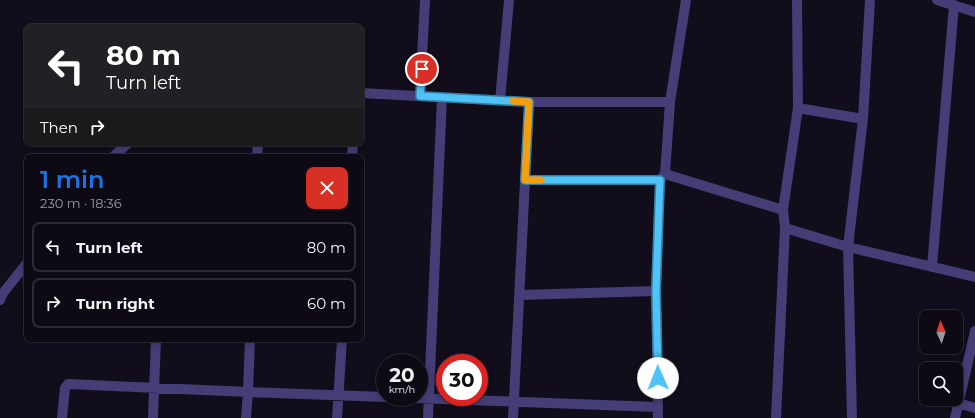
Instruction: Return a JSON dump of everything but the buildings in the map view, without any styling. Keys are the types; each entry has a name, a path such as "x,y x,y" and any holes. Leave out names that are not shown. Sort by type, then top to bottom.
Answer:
{"street":[{"path":"420,96 425,0"},
{"path":"500,101 509,0"},
{"path":"658,418 656,290 663,177 670,102 686,0"},
{"path":"776,418 785,228 783,210 798,108 797,0"},
{"path":"852,418 848,247 863,119 870,0"},
{"path":"937,0 975,12"},
{"path":"932,267 954,5"},
{"path":"364,93 529,102 670,102"},
{"path":"428,418 442,97"},
{"path":"513,418 529,102"},
{"path":"798,108 863,119"},
{"path":"116,154 125,146"},
{"path":"525,180 663,177 783,210"},
{"path":"785,228 848,247 975,277"},
{"path":"0,300 3,293 24,267"},
{"path":"520,295 656,290"},
{"path":"963,382 975,331"},
{"path":"154,418 156,342"},
{"path":"246,418 250,342"},
{"path":"337,418 342,342"},
{"path":"62,418 65,388 68,384 338,396 658,407"},
{"path":"963,404 975,408"},
{"path":"955,418 957,406"}],"slow traffic":[{"path":"513,101 529,102 525,180 541,180"}],"route":[{"path":"422,69 420,96 529,102 525,180 660,180 656,290 658,378"}]}
